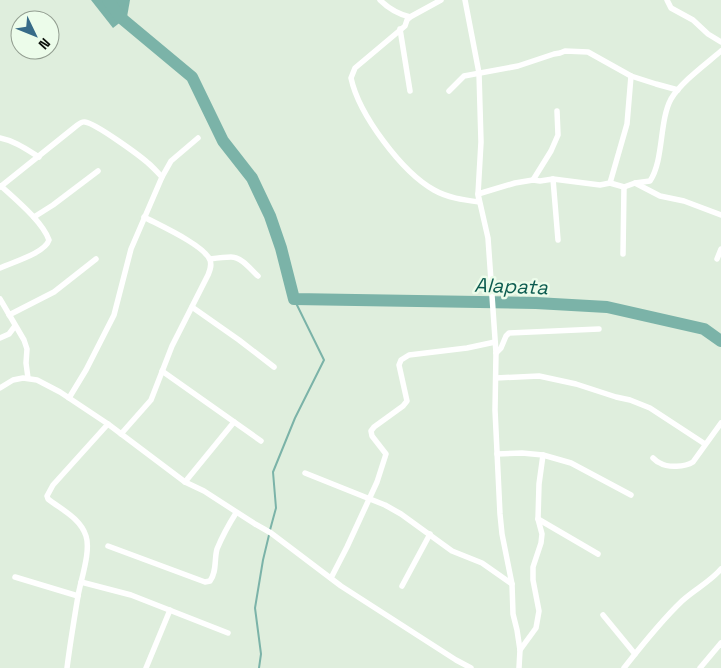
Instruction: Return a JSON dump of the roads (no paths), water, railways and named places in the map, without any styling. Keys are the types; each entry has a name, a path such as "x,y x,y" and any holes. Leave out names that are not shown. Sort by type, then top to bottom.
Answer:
{"street":[{"path":"380,0 388,8 410,17"},
{"path":"441,0 410,17 405,26 355,68 351,78 352,84 363,110 379,136 412,174 435,191 450,197 479,202 481,142 479,73 465,0"},
{"path":"667,0 671,8 693,20 708,34 721,42"},
{"path":"400,29 410,91"},
{"path":"449,91 464,76 518,66 565,51 588,52 632,76 678,90"},
{"path":"478,194 515,183 533,180 553,179 600,185 610,182 624,187 650,181 657,163 671,100 678,90 721,51"},
{"path":"610,182 627,124 632,76"},
{"path":"533,180 551,151 558,135 558,111"},
{"path":"0,268 42,248 49,242 48,236 34,217 1,187 81,122 86,122 99,128 150,164 162,177"},
{"path":"0,138 20,145 39,157"},
{"path":"69,398 86,370 114,315 131,249 162,177 171,161 198,138"},
{"path":"34,217 98,171"},
{"path":"553,179 558,240"},
{"path":"635,183 660,196 684,201 721,215"},
{"path":"623,254 624,187"},
{"path":"478,194 488,238 496,353 495,410 502,534 512,584 513,614 520,650 519,668"},
{"path":"121,434 151,400 172,346 211,267 210,259 194,244 144,217"},
{"path":"718,259 721,248"},
{"path":"210,259 236,257 258,276"},
{"path":"8,315 54,292 96,259"},
{"path":"0,299 24,340 27,349 28,378"},
{"path":"192,307 274,367"},
{"path":"0,338 9,334 15,326"},
{"path":"496,353 509,333 599,328"},
{"path":"331,578 377,482 386,454 372,436 371,431 403,406 406,401 399,365 401,360 409,355 467,348 495,342"},
{"path":"162,371 261,441"},
{"path":"496,378 539,376 576,384 630,400 650,408 705,444"},
{"path":"0,388 13,380 28,378 42,382 69,398 108,424 185,482 204,491 236,513 268,531 331,578 471,668"},
{"path":"185,482 234,422"},
{"path":"653,458 660,464 688,466 693,462 721,423"},
{"path":"67,668 78,596 88,548 86,535 73,517 48,499 47,496 53,485 108,424"},
{"path":"497,454 522,453 543,455 571,463 631,495"},
{"path":"520,650 536,628 539,611 533,580 533,567 542,534 538,519 539,484 543,455"},
{"path":"305,473 369,498 401,514 452,550 482,563 512,584"},
{"path":"108,546 204,582 210,581 214,574 217,551 236,513"},
{"path":"538,519 598,554"},
{"path":"402,586 430,534"},
{"path":"624,668 658,626 684,600 713,578 721,569"},
{"path":"15,577 78,596"},
{"path":"81,582 131,595 228,633"},
{"path":"146,668 170,610"},
{"path":"604,615 635,654"},
{"path":"700,668 721,643"}],"water":[{"path":"91,0 130,0 127,17 113,28"}],"waterway":[{"name":"Alapata","path":"108,0 120,17 192,77 223,141 252,178 270,216 281,248 294,299 536,303 607,307 704,329 721,341"},
{"path":"270,530 276,508 273,472 295,418 324,360 294,299"},
{"path":"259,668 261,654 255,608 269,535"}]}
